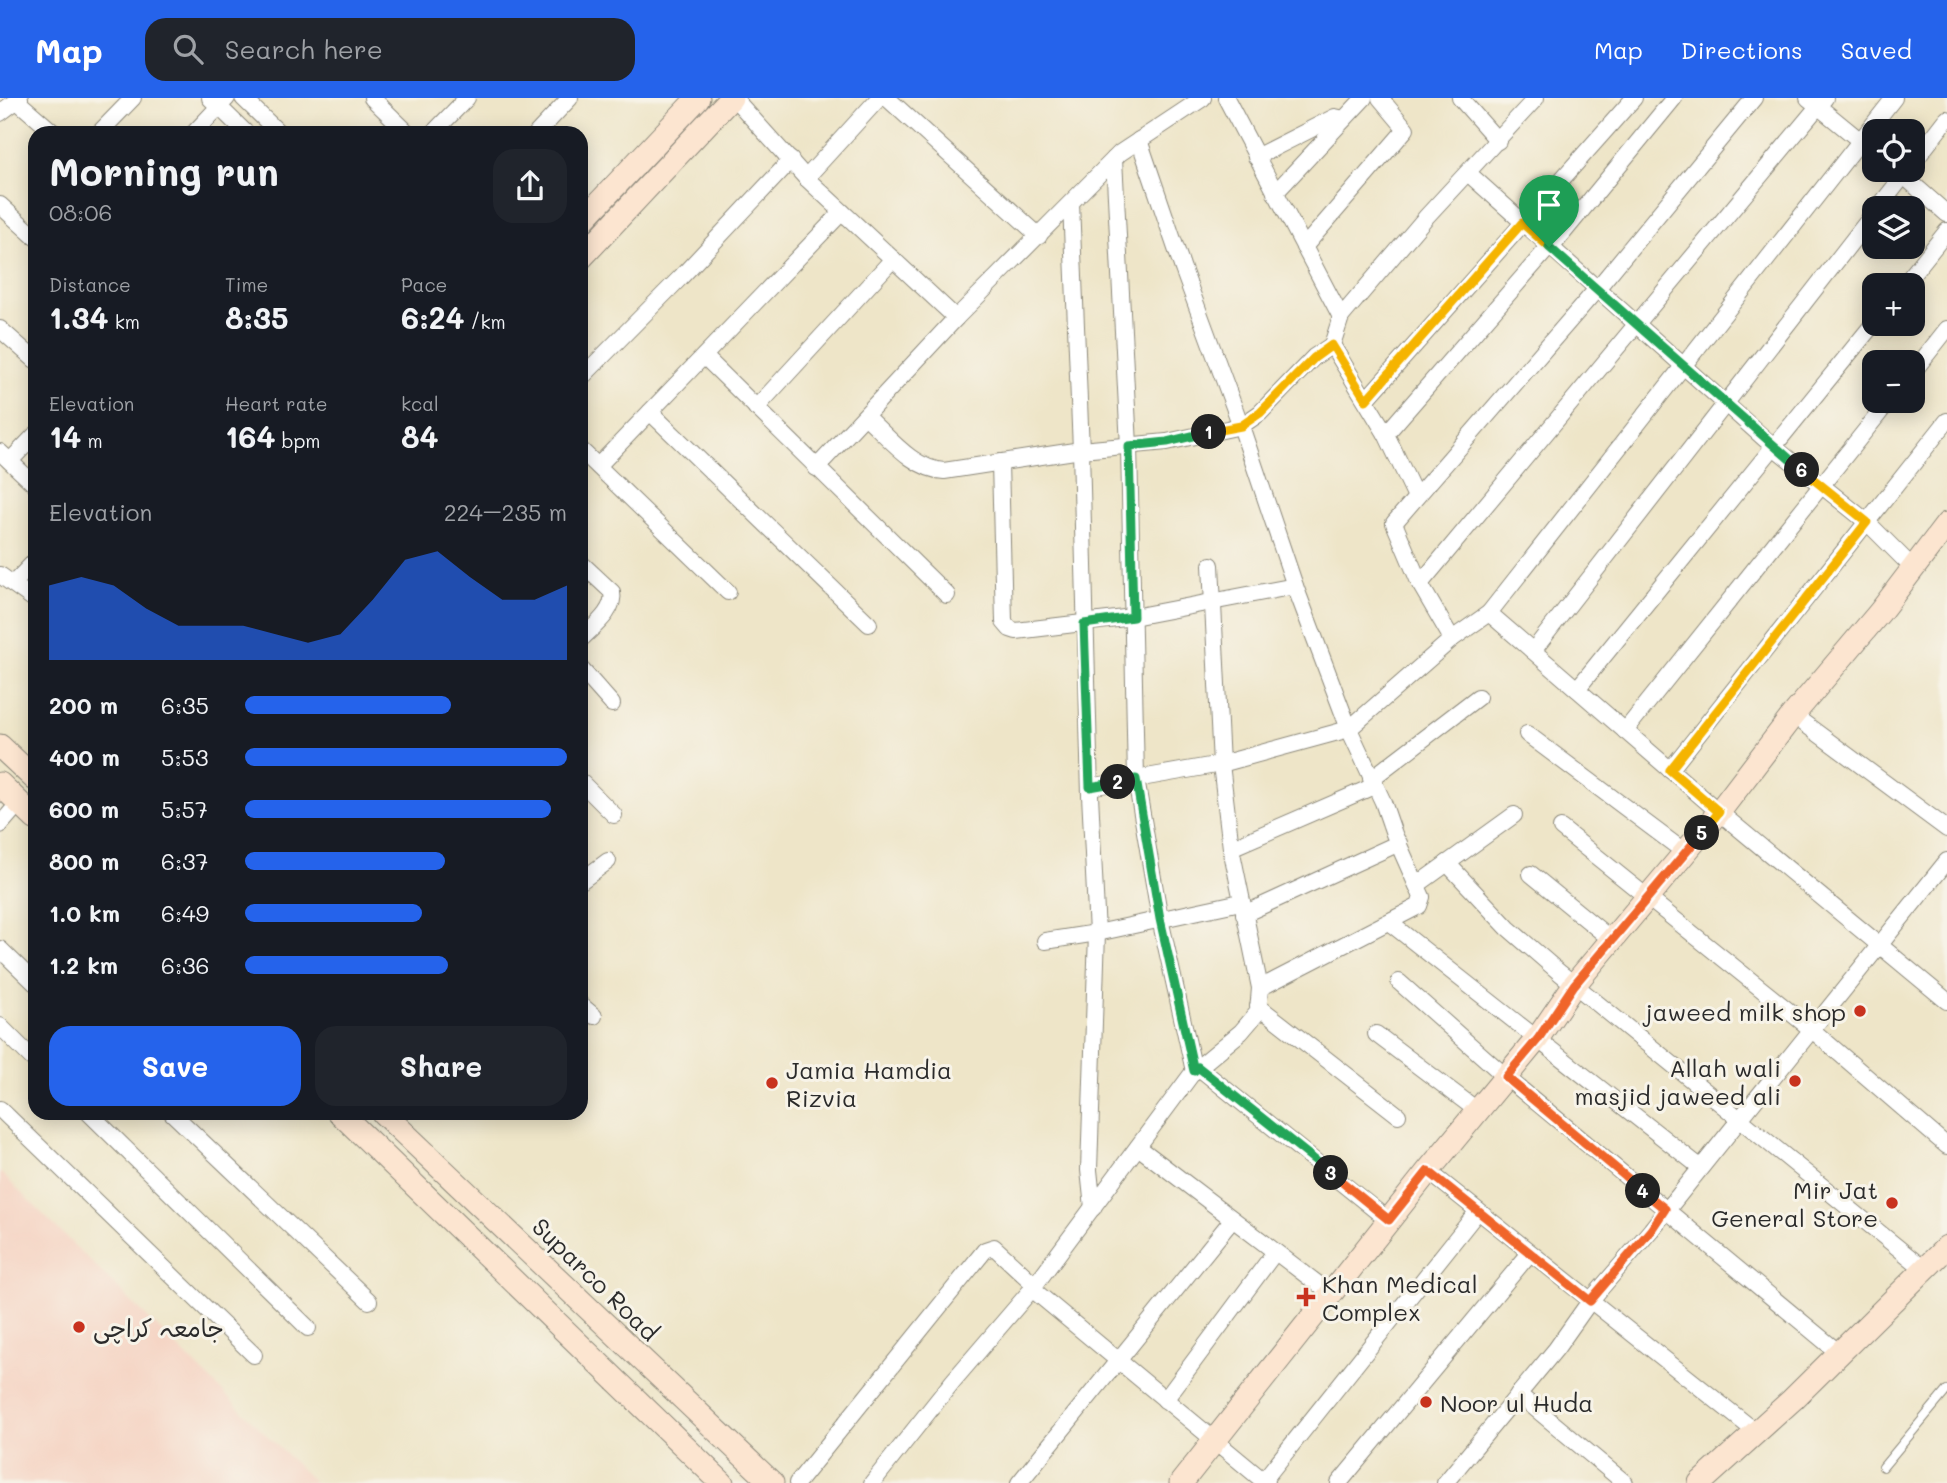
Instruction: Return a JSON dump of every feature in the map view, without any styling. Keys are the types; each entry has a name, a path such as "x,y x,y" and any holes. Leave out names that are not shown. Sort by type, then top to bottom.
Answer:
{"street":[{"path":"106,126 133,98"},
{"path":"243,98 272,126"},
{"path":"372,98 401,126"},
{"path":"440,126 467,98"},
{"path":"544,126 570,98"},
{"path":"588,215 698,98"},
{"path":"588,251 733,98 806,178 956,318"},
{"path":"806,178 879,98"},
{"path":"887,98 1039,236"},
{"path":"816,468 956,318 1114,159 1203,98"},
{"path":"1226,98 1341,317"},
{"path":"1275,193 1364,98"},
{"path":"1304,247 1406,129 1380,98"},
{"path":"1460,98 1498,141"},
{"path":"865,415 919,465 944,471 1081,450 1167,442 1241,426 1260,413 1314,358 1332,345 1341,317 1427,216 1536,98"},
{"path":"1366,400 1634,98"},
{"path":"1386,434 1550,248 1674,98"},
{"path":"1452,639 1420,584 1394,523 1596,290 1754,98"},
{"path":"1090,787 1221,764 1349,729 1452,639 1489,612 1894,98"},
{"path":"0,113 18,99 47,126"},
{"path":"199,126 219,101 240,126"},
{"path":"1420,584 1817,101 1860,141"},
{"path":"1256,157 1335,117 1344,119"},
{"path":"1925,145 1947,119"},
{"path":"1139,140 1295,586 1349,729 1422,897 1422,903 1390,923 1260,988"},
{"path":"1114,159 1129,446 1136,779 1160,919 1196,1069 1389,1220"},
{"path":"588,371 791,160"},
{"path":"1468,173 1774,448 1867,522 1913,568"},
{"path":"1917,182 1947,214"},
{"path":"1071,203 1097,933 1088,1170 1093,1208"},
{"path":"0,205 28,231"},
{"path":"598,466 842,212"},
{"path":"1532,651 1862,228"},
{"path":"1914,273 1947,231"},
{"path":"756,408 893,259"},
{"path":"0,329 28,354"},
{"path":"1925,357 1947,329"},
{"path":"1577,689 1864,336"},
{"path":"1332,345 1386,434 1416,497"},
{"path":"704,356 947,595"},
{"path":"650,412 869,624"},
{"path":"1625,731 1880,413"},
{"path":"1670,770 1947,421"},
{"path":"28,440 5,456 28,478"},
{"path":"588,457 727,592"},
{"path":"1000,462 1006,626 1016,631 1133,617 1295,586"},
{"path":"1181,1483 1428,1171 1538,1039 1574,985 1686,853 1793,715 1880,612 1947,524"},
{"path":"872,1483 953,1381 1033,1287 1196,1069 1241,1032 1258,1012 1260,988 1231,848 1221,764 1211,565"},
{"path":"28,566 7,579 28,595"},
{"path":"588,570 612,592 614,598 609,609 588,632"},
{"path":"1489,612 1719,812 1947,1001"},
{"path":"588,677 612,704"},
{"path":"1231,848 1373,782 1478,697"},
{"path":"1793,715 1947,829"},
{"path":"1527,734 1686,853"},
{"path":"0,746 28,772"},
{"path":"0,784 28,803"},
{"path":"588,789 614,815"},
{"path":"0,825 28,807"},
{"path":"1417,885 1514,815"},
{"path":"1561,828 1811,1029 1947,1146"},
{"path":"1045,941 1160,919 1242,908 1399,843"},
{"path":"588,876 608,861"},
{"path":"1448,1482 1556,1349 1590,1301 1651,1230 1665,1209 1740,1120 1947,861"},
{"path":"1447,863 1508,928 1574,985 1924,1269"},
{"path":"1531,874 1612,941"},
{"path":"1390,923 1700,1167"},
{"path":"0,949 28,976"},
{"path":"1399,982 1506,1077 1839,1353"},
{"path":"1258,1006 1398,1115"},
{"path":"588,1010 594,1016"},
{"path":"0,1026 28,1054"},
{"path":"1376,1034 1478,1111"},
{"path":"0,1109 254,1355"},
{"path":"96,1120 308,1328"},
{"path":"179,1120 369,1301"},
{"path":"349,1120 719,1482"},
{"name":"Suparco Road","path":"390,1120 772,1483"},
{"path":"1139,1147 1331,1294"},
{"path":"1428,1171 1756,1432"},
{"path":"797,1483 985,1250 994,1247 1033,1287 1118,1361 1264,1482 1478,1211"},
{"path":"1019,1483 1232,1220"},
{"path":"1700,1483 1947,1247"},
{"path":"1165,1400 1275,1252"},
{"path":"1339,1483 1530,1253"},
{"path":"1518,1394 1625,1483"}],"lane":[{"path":"1883,1467 1947,1390"}],"shaded area":[{"name":"جامعہ کراچی","path":"0,1172 315,1483 0,1483"}],"place":[{"name":"jaweed milk shop","path":"1860,1011"},
{"name":"Allah wali masjid jaweed ali","path":"1795,1081"},
{"name":"Jamia Hamdia Rizvia","path":"772,1083"},
{"name":"Mir Jat General Store","path":"1892,1203"},
{"name":"Khan Medical Complex","path":"1306,1297"},
{"name":"جامعہ کراچی","path":"79,1327"},
{"name":"Noor ul Huda","path":"1426,1402"}],"route":[{"path":"1522,223 1549,247 1774,448 1867,522 1670,770 1719,812 1574,985 1538,1039 1506,1077 1665,1209 1651,1230 1590,1301 1428,1171 1389,1220 1198,1067 1194,1071 1160,919 1136,779 1090,787 1084,624 1133,617 1129,446 1167,442 1241,426 1260,413 1314,358 1332,345 1366,400 1522,223"}]}
